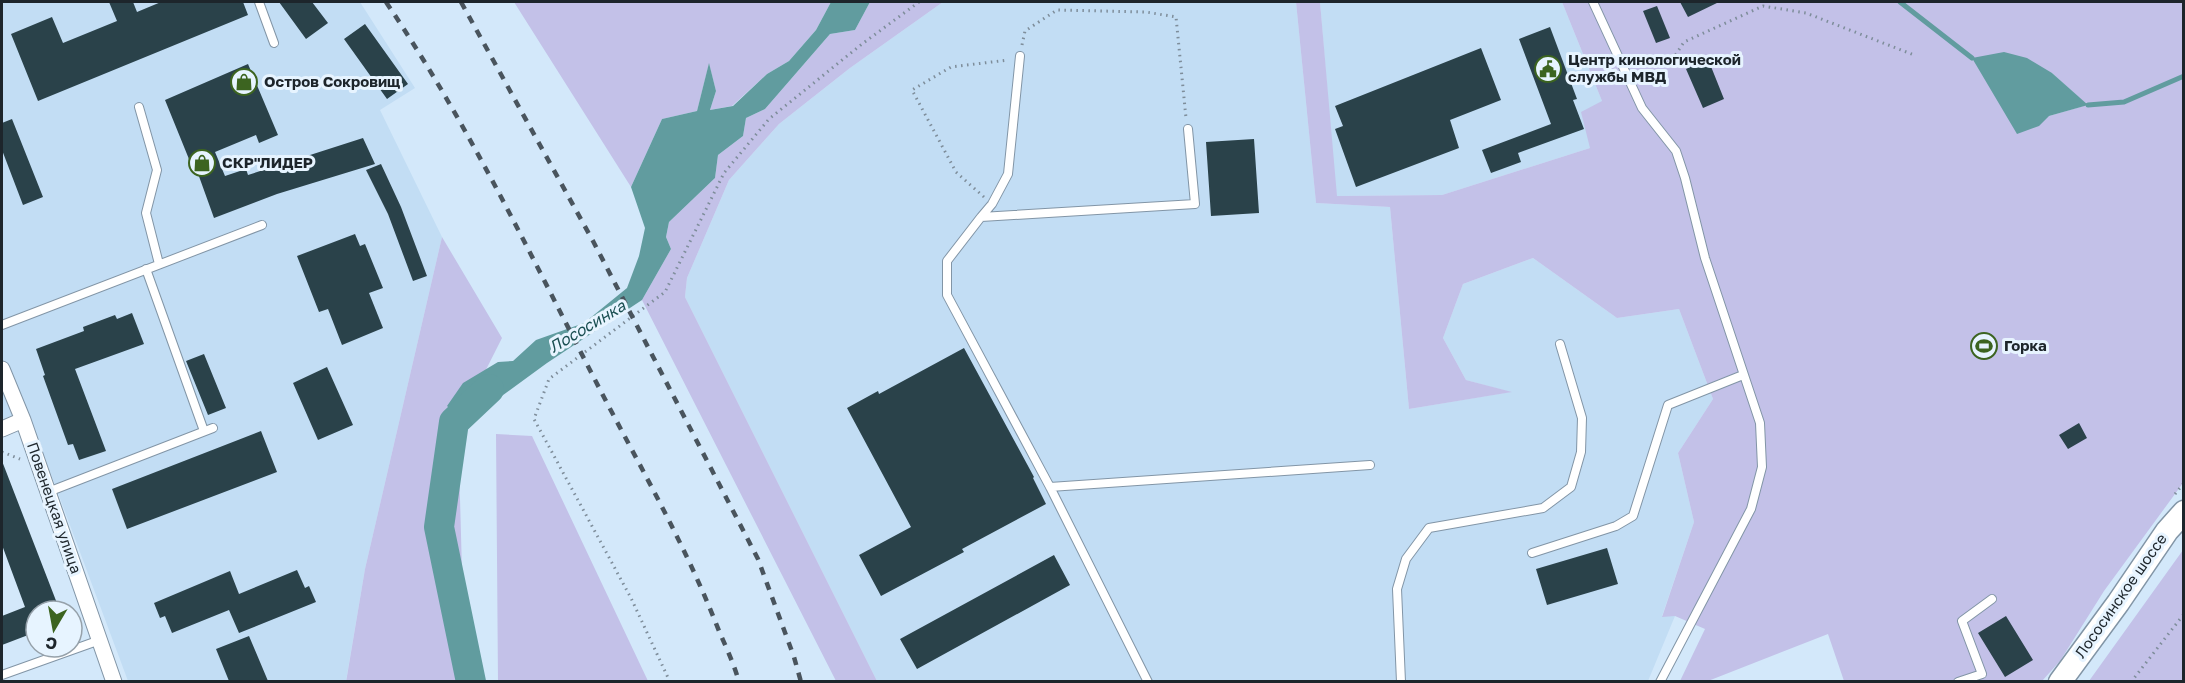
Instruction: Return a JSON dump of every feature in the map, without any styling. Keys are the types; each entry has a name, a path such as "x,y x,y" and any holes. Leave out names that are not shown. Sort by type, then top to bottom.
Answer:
{"main road":[{"name":"Лососинское шоссе","path":"2060,681 2118,603 2167,531 2184,512"}],"street":[{"name":"Повенецкая улица","path":"2,369 23,420 114,681"},
{"path":"2,429 23,420"}],"lane":[{"path":"259,2 274,43"},
{"path":"1593,2 1642,108 1676,151 1705,258 1760,423 1762,467 1751,509 1660,681"},
{"path":"1020,56 1008,174 992,204 947,261 947,295 1050,487 1148,681"},
{"path":"139,107 157,170 146,213 159,264"},
{"path":"981,217 1195,204 1188,129"},
{"path":"2,325 262,225"},
{"path":"48,492 208,430 146,269"},
{"path":"1401,681 1397,589 1406,560 1429,528 1543,508 1571,487 1581,452 1582,418 1560,344"},
{"path":"1532,553 1616,526 1633,516 1668,405 1743,375"},
{"path":"1050,487 1370,465"},
{"path":"1958,681 1982,674 1962,621 1992,599"},
{"path":"2,675 100,640"}],"path":[{"path":"670,681 631,598 534,419 537,409 549,379 665,292 724,173 769,119 862,44 919,2"},
{"path":"1669,65 1684,42 1762,6 1806,13 1914,55"},
{"path":"992,204 956,172 912,90 951,67 1006,61 1020,56 1025,31 1057,10 1146,12 1176,17 1188,129"},
{"path":"2131,681 2184,614"}],"shaded area":[{"path":"2,2 360,2 415,88 380,110 442,237 365,569 346,681 128,681 27,410 2,419"},
{"path":"514,2 831,2 816,30 789,61 767,74 732,106 710,110 716,91 709,64 697,111 662,119 631,187"},
{"path":"870,2 943,2 850,68 779,124 729,180 687,278 685,297 877,681 836,681 642,300 671,249 666,237 669,222 715,178 718,155 743,136 746,118 765,109 830,34 855,30"},
{"path":"943,2 1296,2 1316,203 1390,207 1409,409 1510,392 1466,380 1443,338 1463,284 1533,258 1617,318 1679,309 1713,399 1678,453 1694,522 1662,616 1675,616 1648,681 877,681 685,297 687,278 729,180 779,124 850,68"},
{"path":"1296,2 1320,2 1337,196 1442,195 1590,148 1581,112 1602,101 1562,2 2183,2 2183,483 2104,591 2060,661 2042,681 1844,681 1828,634 1708,681 1680,681 1705,629 1675,616 1662,617 1694,522 1678,453 1713,399 1679,309 1617,318 1533,258 1463,284 1443,338 1466,380 1512,392 1409,409 1390,207 1316,203","holes":["2052,73 2087,105 2049,116"]},
{"path":"1320,2 1562,2 1602,101 1590,148 1442,195 1336,196"},
{"path":"442,237 502,338 458,425 465,681 346,682 365,569"},
{"path":"496,434 532,436 648,681 498,681"},
{"path":"2183,550 2183,681 2089,681"}],"water":[{"path":"831,2 870,2 855,30 830,34 765,109 746,118 743,136 718,155 715,178 669,222 666,237 671,249 642,300 547,363 467,424 447,406 463,383 498,362 513,361 536,340 584,323 627,288 639,256 645,228 631,187 662,119 697,111 709,63 716,91 710,110 733,106 767,74 789,61 816,30"},
{"path":"2004,52 2027,58 2052,73 2088,105 2049,116 2039,126 2017,134 1972,58"}],"building":[{"path":"109,2 133,2 137,12 161,2 243,2 248,15 38,101 11,34 52,17 63,43 117,21"},
{"path":"279,2 312,2 328,23 306,39"},
{"path":"1680,2 1719,2 1688,17"},
{"path":"1657,6 1670,38 1656,43 1643,11"},
{"path":"365,24 408,84 387,99 344,39"},
{"path":"1550,27 1577,99 1573,100 1584,129 1518,153 1521,162 1491,173 1482,150 1551,124 1519,39"},
{"path":"1481,48 1501,100 1450,120 1459,148 1356,187 1335,129 1343,126 1335,106"},
{"path":"1708,59 1724,99 1703,108 1686,69"},
{"path":"248,64 278,135 259,143 256,135 215,152 225,176 246,169 248,175 363,138 375,164 277,194 214,218 196,168 193,169 165,100"},
{"path":"12,119 43,197 23,205 2,150 2,123"},
{"path":"1254,139 1259,213 1211,216 1206,142"},
{"path":"381,164 401,207 427,276 413,281 388,214 366,170"},
{"path":"355,234 360,246 365,244 383,288 369,293 383,328 342,345 328,309 319,312 297,256"},
{"path":"132,313 144,344 75,369 106,451 79,460 73,444 68,445 43,376 45,375 36,349 84,331 83,327 115,315 117,319"},
{"path":"964,348 1034,477 1046,504 962,549 964,552 881,596 859,555 911,527 847,408 878,391 879,394"},
{"path":"204,354 226,408 208,415 186,361"},
{"path":"327,367 353,425 318,440 293,383"},
{"path":"2079,423 2087,438 2068,449 2059,435"},
{"path":"261,431 277,472 127,529 112,489"},
{"path":"2,461 55,599 24,599 24,604 2,545"},
{"path":"1607,548 1618,584 1547,605 1536,569"},
{"path":"1054,555 1070,585 917,669 900,639"},
{"path":"297,570 305,588 309,586 316,602 239,633 229,610 172,633 165,616 160,618 154,603 230,571 239,594"},
{"path":"24,607 24,637 2,645 2,616"},
{"path":"2006,616 2033,660 2005,677 1978,633"},
{"path":"249,636 268,681 229,681 216,649"}],"waterway":[{"path":"1900,2 1972,58"},
{"path":"2088,105 2124,102 2184,76"},
{"name":"Лососинка","path":"471,682 439,527 454,422 489,389"}],"railway":[{"path":"386,2 447,99 529,250 680,544 707,601 739,682"},
{"path":"461,2 593,241 758,559 801,682"}],"place":[{"name":"Центр кинологической службы МВД","path":"1548,69"},
{"name":"Остров Сокровищ","path":"244,82"},
{"name":"СКР\"ЛИДЕР","path":"202,163"},
{"name":"Горка","path":"1984,346"}]}
